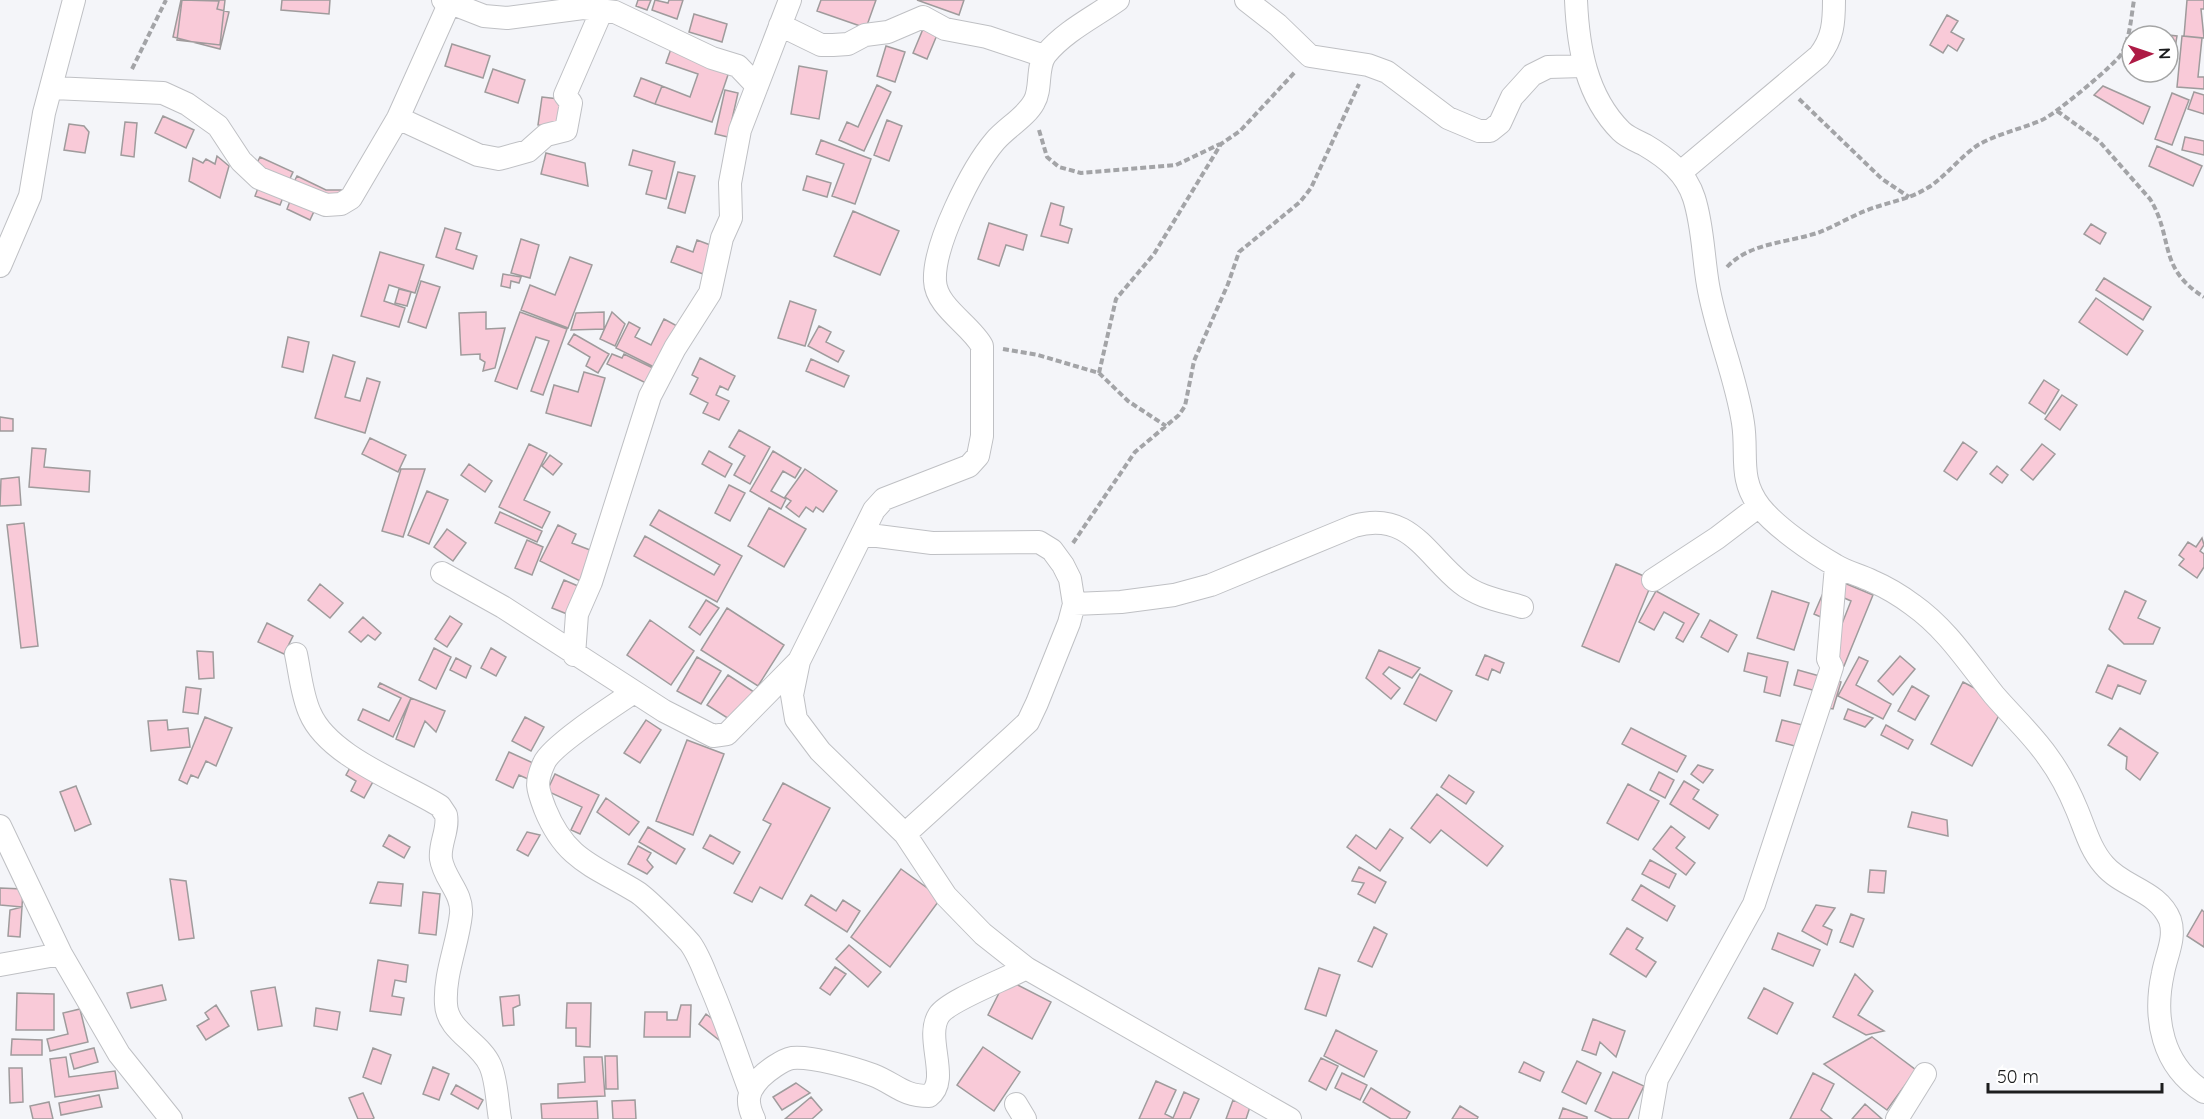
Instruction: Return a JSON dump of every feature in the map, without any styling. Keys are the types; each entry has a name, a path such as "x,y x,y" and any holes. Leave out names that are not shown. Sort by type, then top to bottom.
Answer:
{"street":[{"path":"0,266 30,196 40,132 74,0"},
{"path":"574,655 577,614 591,582 650,396 675,348 710,293 722,238 731,218 730,183 740,130 790,0"},
{"path":"1118,0 1076,26 1044,56 1034,102 996,139 978,163 940,249 935,281 937,293 976,335 982,346 982,436 978,456 969,466 884,499 874,510 799,661 792,695 796,719 820,751 905,834 946,896 983,934 1026,968 1290,1119"},
{"path":"1246,0 1278,25 1310,56 1368,65 1387,72 1448,118 1479,131 1490,130 1500,123 1512,97 1532,75 1548,67 1583,66"},
{"path":"1576,0 1577,32 1583,66 1598,100 1623,132 1656,151 1681,172 1693,194 1701,222 1708,287 1734,378 1744,427 1742,458 1748,487 1759,506 1772,519 1836,566 1874,581 1914,605 1960,649 1993,694 2048,757 2076,808 2087,839 2104,866 2121,879 2145,891 2168,915 2173,932 2162,974 2157,1011 2164,1040 2177,1068 2204,1092"},
{"path":"1681,172 1819,56 1830,42 1834,25 1834,0"},
{"path":"53,88 163,93 174,96 218,126 242,161 259,178 326,205 341,204 351,198 398,118 446,1 484,16 507,18 561,10 615,12 712,58 738,66 757,86"},
{"path":"398,118 478,155 499,159 528,151 546,135 566,130 571,103 565,95 602,10"},
{"path":"780,26 820,45 833,45 848,44 865,35 888,32 923,17 945,29 987,37 1044,56"},
{"path":"1653,580 1717,538 1759,506"},
{"path":"1074,604 1121,602 1174,595 1202,588 1354,525 1367,523 1394,525 1404,530 1418,538 1468,588 1522,607"},
{"path":"862,534 932,543 1039,542 1052,550 1063,565 1070,579 1074,604 1069,623 1028,722 905,834"},
{"path":"1650,1119 1657,1079 1754,904 1832,667 1827,659 1836,566"},
{"path":"442,573 503,607 633,692 713,736 727,734 799,661"},
{"path":"296,654 309,712 322,735 339,750 440,806 446,814 441,860 444,872 455,889 461,912 449,970 446,1005 451,1023 479,1048 491,1066 500,1119"},
{"path":"633,692 587,723 550,756 539,773 537,783 539,794 554,831 568,848 596,870 643,897 695,951 720,1007 750,1091 748,1104 754,1119"},
{"path":"0,826 61,954 119,1054 171,1119"},
{"path":"0,965 61,954"},
{"path":"750,1091 765,1074 790,1058 827,1063 874,1076 910,1095 929,1096 937,1086 938,1060 933,1038 939,1015 956,1002 1026,968"},
{"path":"1897,1119 1925,1074"}],"path":[{"path":"108,91 135,67 165,0"},
{"path":"1708,287 1733,260 1752,250 1818,232 1864,211 1909,197 1948,174 1978,146 2057,111 2121,55 2127,39 2134,0"},
{"path":"1034,102 1047,157 1059,167 1081,173 1176,165 1221,144 1240,131 1310,56"},
{"path":"1063,565 1076,535 1120,478 1135,452 1166,426 1185,406 1194,361 1239,252 1300,202 1311,188 1368,65"},
{"path":"1787,85 1806,109 1881,179 1909,197"},
{"path":"2057,111 2099,141 2150,199 2157,209 2168,255 2177,274 2192,290 2204,297"},
{"path":"1099,373 1116,299 1154,254 1221,144"},
{"path":"982,346 1038,355 1099,373 1128,401 1166,426"}],"building":[{"path":"181,0 219,1 217,9 229,12 220,49 173,37"},
{"path":"182,0 225,0 220,45 177,40"},
{"path":"282,0 330,0 329,14 281,10"},
{"path":"638,0 651,0 647,10 636,6"},
{"path":"655,0 668,3 669,0 683,0 677,19 652,10"},
{"path":"821,0 876,0 866,28 817,11"},
{"path":"917,0 964,0 959,15"},
{"path":"2187,0 2204,0 2204,9 2201,9 2204,38 2184,36"},
{"path":"694,14 727,24 722,42 689,32"},
{"path":"1947,15 1958,21 1951,32 1964,39 1957,51 1948,45 1943,53 1930,45"},
{"path":"923,29 937,35 927,59 913,53"},
{"path":"2182,36 2202,38 2198,77 2204,77 2204,89 2177,87 2177,84 2180,84"},
{"path":"452,44 490,56 483,78 445,66"},
{"path":"672,46 731,66 712,122 655,104 662,86 690,97 698,74 666,63"},
{"path":"886,46 905,52 895,82 877,76"},
{"path":"799,66 827,71 819,119 791,114"},
{"path":"493,69 525,80 518,103 485,92"},
{"path":"641,78 662,86 655,104 634,96"},
{"path":"877,85 891,92 864,151 839,140 847,122 858,127"},
{"path":"2103,86 2150,107 2143,124 2094,95"},
{"path":"725,90 738,93 728,137 715,134"},
{"path":"2194,92 2204,95 2204,114 2188,109"},
{"path":"2172,93 2189,100 2172,145 2155,139"},
{"path":"542,97 567,100 563,129 538,125"},
{"path":"163,116 194,130 186,148 155,133"},
{"path":"887,120 902,126 889,161 874,155"},
{"path":"125,122 137,123 134,157 121,155"},
{"path":"69,124 84,126 89,132 85,153 64,150"},
{"path":"2185,137 2204,141 2204,155 2182,150"},
{"path":"821,140 871,159 855,204 832,196 844,164 816,154"},
{"path":"2157,146 2202,166 2193,186 2149,166"},
{"path":"633,150 675,162 666,199 646,194 652,171 629,165"},
{"path":"546,153 585,163 588,186 541,174"},
{"path":"217,156 229,166 220,198 189,181 193,158 203,163 206,159 215,164"},
{"path":"260,157 293,172 287,185 254,169"},
{"path":"678,172 695,176 685,213 668,208"},
{"path":"297,176 326,190 341,190 338,201 292,186"},
{"path":"807,176 831,183 827,197 803,190"},
{"path":"261,180 286,190 280,205 255,196"},
{"path":"292,196 316,207 310,220 287,209"},
{"path":"1051,203 1064,207 1060,225 1072,229 1068,243 1041,236"},
{"path":"853,211 899,231 880,275 834,256"},
{"path":"989,223 1027,235 1023,250 1006,245 999,266 978,259"},
{"path":"2091,224 2106,233 2100,244 2084,234"},
{"path":"445,228 461,233 456,249 477,256 473,269 436,257"},
{"path":"521,239 539,245 530,278 511,273"},
{"path":"697,240 713,246 703,274 671,262 677,246 693,252"},
{"path":"380,252 424,265 415,293 389,285 384,301 405,308 399,327 361,316"},
{"path":"570,257 592,265 568,328 521,310 530,285 555,295"},
{"path":"503,274 521,277 519,283 511,281 510,288 501,286"},
{"path":"2104,278 2151,307 2143,320 2096,290"},
{"path":"421,281 440,287 426,328 408,322"},
{"path":"399,289 411,292 407,306 395,303"},
{"path":"2096,298 2143,331 2127,355 2079,322"},
{"path":"790,301 816,310 805,346 778,338"},
{"path":"486,312 486,329 505,328 495,368 483,371 485,362 480,359 480,354 461,355 459,313"},
{"path":"520,312 567,329 543,395 531,391 549,341 536,337 517,389 495,381"},
{"path":"604,312 604,329 571,330 576,313"},
{"path":"612,312 625,324 615,346 600,339"},
{"path":"664,319 679,327 658,369 616,348 629,322 640,328 635,337 651,345"},
{"path":"819,326 831,332 826,342 844,351 838,362 808,346"},
{"path":"574,334 609,354 598,373 586,366 590,357 568,344"},
{"path":"288,337 309,342 303,372 282,367"},
{"path":"612,354 622,358 624,354 657,370 650,385 607,364"},
{"path":"333,355 355,362 345,397 360,401 367,378 380,382 365,433 315,418"},
{"path":"700,358 735,376 728,390 720,386 716,395 729,401 719,420 703,413 708,403 690,394 698,378 692,375"},
{"path":"811,359 849,376 844,387 806,371"},
{"path":"584,372 605,378 591,426 546,413 554,385 578,392"},
{"path":"2044,380 2059,390 2045,414 2029,403"},
{"path":"2062,395 2077,405 2060,430 2045,419"},
{"path":"0,417 13,419 13,431 0,431"},
{"path":"739,430 770,447 750,484 734,475 745,456 729,447"},
{"path":"370,438 406,455 398,472 362,454"},
{"path":"1963,442 1977,452 1957,480 1944,471"},
{"path":"529,444 547,453 524,500 550,512 542,528 499,507"},
{"path":"2042,444 2055,454 2033,480 2021,470"},
{"path":"32,448 46,449 44,467 90,471 89,492 29,487"},
{"path":"709,451 732,464 725,477 702,464"},
{"path":"773,451 801,468 795,478 783,471 771,491 786,499 781,509 750,491"},
{"path":"550,455 562,464 553,475 542,466"},
{"path":"469,464 492,481 485,492 461,475"},
{"path":"1997,466 2008,475 2002,483 1990,474"},
{"path":"401,469 425,469 403,537 382,531"},
{"path":"805,469 837,491 823,512 816,507 813,512 806,507 799,517 786,507 791,501 785,497"},
{"path":"19,477 21,505 0,506 1,479"},
{"path":"729,485 745,493 730,521 715,513"},
{"path":"427,491 448,500 429,544 408,535"},
{"path":"769,508 806,529 784,567 748,546"},
{"path":"659,510 742,556 717,602 634,556 645,536 714,575 720,565 650,525"},
{"path":"500,512 542,531 537,542 495,523"},
{"path":"24,523 38,646 21,648 7,525"},
{"path":"558,525 576,534 572,543 590,550 580,581 540,561"},
{"path":"447,529 466,543 453,561 434,547"},
{"path":"2202,538 2204,545 2200,551 2204,554 2204,567 2197,578 2179,565 2184,559 2179,555 2188,542 2196,547"},
{"path":"527,540 543,547 532,575 515,568"},
{"path":"1616,564 1653,580 1619,662 1582,646"},
{"path":"1830,577 1873,595 1844,666 1828,659 1851,601 1833,593 1823,618 1814,614"},
{"path":"564,580 578,586 567,614 552,608"},
{"path":"320,584 343,603 330,618 308,600"},
{"path":"1656,591 1699,614 1683,642 1676,638 1684,623 1664,612 1654,630 1639,622"},
{"path":"1772,591 1809,603 1794,650 1757,638"},
{"path":"2125,591 2146,601 2138,618 2160,628 2153,644 2124,644 2109,629"},
{"path":"706,600 719,608 700,635 689,627"},
{"path":"727,608 784,645 758,686 701,650"},
{"path":"450,616 462,624 447,647 435,639"},
{"path":"363,617 381,633 375,640 368,635 361,642 349,632"},
{"path":"650,620 694,651 671,685 627,655"},
{"path":"1710,620 1737,635 1728,652 1701,637"},
{"path":"267,623 293,636 284,654 258,642"},
{"path":"434,648 451,657 436,689 419,680"},
{"path":"491,648 506,657 496,676 481,668"},
{"path":"1379,650 1420,668 1412,678 1389,667 1383,674 1400,688 1391,699 1366,678"},
{"path":"197,651 213,652 214,678 199,679"},
{"path":"1748,653 1788,662 1780,696 1764,692 1767,677 1744,671"},
{"path":"1485,655 1504,663 1500,673 1492,669 1488,680 1476,675"},
{"path":"1900,656 1915,669 1893,695 1878,681"},
{"path":"697,657 721,671 701,704 677,691"},
{"path":"1859,657 1868,661 1856,685 1891,704 1883,719 1838,696"},
{"path":"456,658 471,666 466,678 450,670"},
{"path":"2108,665 2146,681 2140,694 2118,685 2112,699 2096,692"},
{"path":"1798,670 1841,682 1833,709 1827,708 1831,695 1794,685"},
{"path":"1420,674 1452,691 1436,721 1404,704"},
{"path":"728,675 757,694 737,724 707,705"},
{"path":"1963,682 2005,704 1972,766 1931,744"},
{"path":"380,683 411,698 393,737 358,720 363,709 389,721 401,698 378,687"},
{"path":"1912,686 1929,696 1915,720 1898,711"},
{"path":"186,687 201,689 198,714 183,712"},
{"path":"411,698 445,711 436,732 425,721 414,747 396,739"},
{"path":"1848,709 1873,718 1865,727 1844,719"},
{"path":"205,717 232,728 216,766 206,761 198,778 191,775 187,784 179,780"},
{"path":"525,717 544,727 531,751 512,741"},
{"path":"167,720 168,730 188,728 190,747 151,751 148,721"},
{"path":"646,720 661,730 640,763 624,753"},
{"path":"1782,720 1815,728 1810,750 1776,741"},
{"path":"1886,725 1913,740 1908,749 1881,735"},
{"path":"1631,728 1686,756 1677,772 1622,744"},
{"path":"2120,728 2158,753 2140,780 2126,769 2127,757 2108,745"},
{"path":"687,740 724,754 693,835 656,821"},
{"path":"509,752 544,768 537,783 519,775 513,788 496,780"},
{"path":"1698,765 1713,770 1703,783 1691,774"},
{"path":"351,766 375,778 364,798 351,791 356,781 346,775"},
{"path":"1659,772 1674,780 1665,798 1650,790"},
{"path":"555,774 599,795 580,834 571,830 582,807 547,791"},
{"path":"1449,775 1474,792 1466,804 1441,787"},
{"path":"1684,781 1699,790 1693,799 1718,815 1709,829 1670,804"},
{"path":"783,783 830,808 782,899 760,887 752,902 734,893 771,824 763,820"},
{"path":"1628,784 1659,801 1638,840 1607,823"},
{"path":"76,786 91,824 75,831 60,792"},
{"path":"1437,794 1503,846 1487,866 1441,830 1430,843 1411,828"},
{"path":"606,798 639,822 629,835 597,812"},
{"path":"1912,812 1947,820 1948,836 1908,827"},
{"path":"1671,826 1685,837 1676,848 1695,863 1686,875 1653,849"},
{"path":"648,827 685,849 676,864 639,842"},
{"path":"1390,829 1403,838 1380,871 1347,847 1356,835 1376,849"},
{"path":"527,832 540,835 528,856 517,850"},
{"path":"389,835 410,847 404,858 383,846"},
{"path":"710,835 740,852 733,864 703,848"},
{"path":"638,846 651,853 647,860 653,867 647,874 628,864"},
{"path":"1650,860 1676,874 1669,888 1642,874"},
{"path":"1359,867 1386,882 1375,903 1358,894 1364,883 1352,881"},
{"path":"901,869 941,898 890,967 851,937"},
{"path":"1870,870 1886,871 1884,893 1868,892"},
{"path":"170,879 186,881 194,938 179,940"},
{"path":"378,882 403,884 401,906 370,903"},
{"path":"1641,885 1675,906 1667,921 1632,900"},
{"path":"0,888 23,889 22,907 0,905"},
{"path":"423,892 440,894 436,935 419,933"},
{"path":"811,895 836,911 843,900 860,911 847,932 805,905"},
{"path":"1816,905 1835,908 1823,926 1832,930 1827,945 1802,931"},
{"path":"22,907 20,937 8,936 10,910"},
{"path":"2202,910 2204,912 2204,947 2187,936"},
{"path":"1851,914 1864,919 1853,947 1840,942"},
{"path":"1374,927 1387,934 1372,967 1358,961"},
{"path":"1627,928 1643,938 1636,949 1656,962 1646,977 1610,954"},
{"path":"1778,933 1820,950 1813,966 1772,949"},
{"path":"849,945 881,972 868,987 836,959"},
{"path":"378,960 408,965 406,982 395,980 392,996 404,998 401,1015 370,1011"},
{"path":"835,967 846,974 830,995 820,988"},
{"path":"1319,968 1340,975 1326,1016 1305,1009"},
{"path":"1855,974 1873,991 1858,1015 1884,1031 1866,1035 1833,1017"},
{"path":"1006,979 1051,1002 1032,1039 988,1015"},
{"path":"162,985 166,1000 131,1008 127,993"},
{"path":"275,987 282,1026 258,1030 251,991"},
{"path":"1764,988 1793,1003 1777,1034 1748,1018"},
{"path":"17,993 54,994 54,1030 16,1030"},
{"path":"519,995 520,1005 513,1008 514,1025 503,1026 500,997"},
{"path":"567,1003 591,1003 590,1047 576,1046 576,1028 566,1028"},
{"path":"216,1005 229,1026 206,1040 197,1026 209,1019 205,1013"},
{"path":"681,1005 691,1005 690,1037 644,1037 645,1012 667,1012 667,1020 677,1020"},
{"path":"316,1008 340,1012 337,1030 314,1026"},
{"path":"80,1009 88,1042 50,1051 47,1039 68,1034 63,1013"},
{"path":"706,1014 732,1034 724,1044 699,1024"},
{"path":"1593,1019 1625,1031 1616,1057 1600,1042 1596,1055 1582,1050"},
{"path":"1336,1030 1377,1051 1364,1077 1324,1056"},
{"path":"1872,1037 1916,1070 1887,1110 1824,1064"},
{"path":"12,1039 42,1040 42,1055 11,1055"},
{"path":"983,1047 1020,1072 994,1111 957,1085"},
{"path":"94,1048 98,1062 74,1069 70,1054"},
{"path":"373,1048 391,1055 381,1084 363,1077"},
{"path":"605,1056 617,1056 618,1089 606,1089"},
{"path":"66,1057 69,1077 115,1071 118,1088 55,1097 50,1059"},
{"path":"584,1057 602,1057 605,1096 558,1098 558,1084 585,1082"},
{"path":"1321,1058 1338,1066 1326,1090 1309,1081"},
{"path":"1577,1061 1601,1073 1586,1104 1562,1092"},
{"path":"1524,1062 1544,1072 1540,1081 1519,1072"},
{"path":"433,1067 449,1074 439,1100 423,1094"},
{"path":"9,1068 22,1068 23,1102 10,1103"},
{"path":"1613,1072 1644,1086 1628,1119 1612,1119 1595,1111"},
{"path":"1342,1073 1367,1085 1360,1100 1335,1088"},
{"path":"1813,1073 1834,1084 1821,1110 1832,1119 1790,1119"},
{"path":"1156,1081 1176,1090 1165,1114 1173,1118 1184,1092 1199,1099 1190,1119 1139,1119"},
{"path":"796,1083 810,1093 782,1110 773,1097"},
{"path":"456,1085 483,1100 478,1109 451,1094"},
{"path":"1371,1088 1410,1112 1406,1119 1391,1119 1363,1102"},
{"path":"363,1093 374,1118 372,1119 358,1119 349,1098"},
{"path":"99,1095 102,1107 61,1115 59,1103"},
{"path":"811,1097 822,1110 812,1119 785,1119"},
{"path":"635,1100 636,1119 613,1119 612,1101"},
{"path":"1233,1100 1250,1107 1246,1119 1226,1119"},
{"path":"597,1101 598,1119 542,1119 541,1104"},
{"path":"49,1102 53,1119 33,1119 30,1106"},
{"path":"1865,1104 1882,1119 1852,1119"},
{"path":"1460,1106 1478,1117 1477,1119 1452,1119"},
{"path":"1563,1108 1587,1117 1587,1119 1559,1119"}]}
